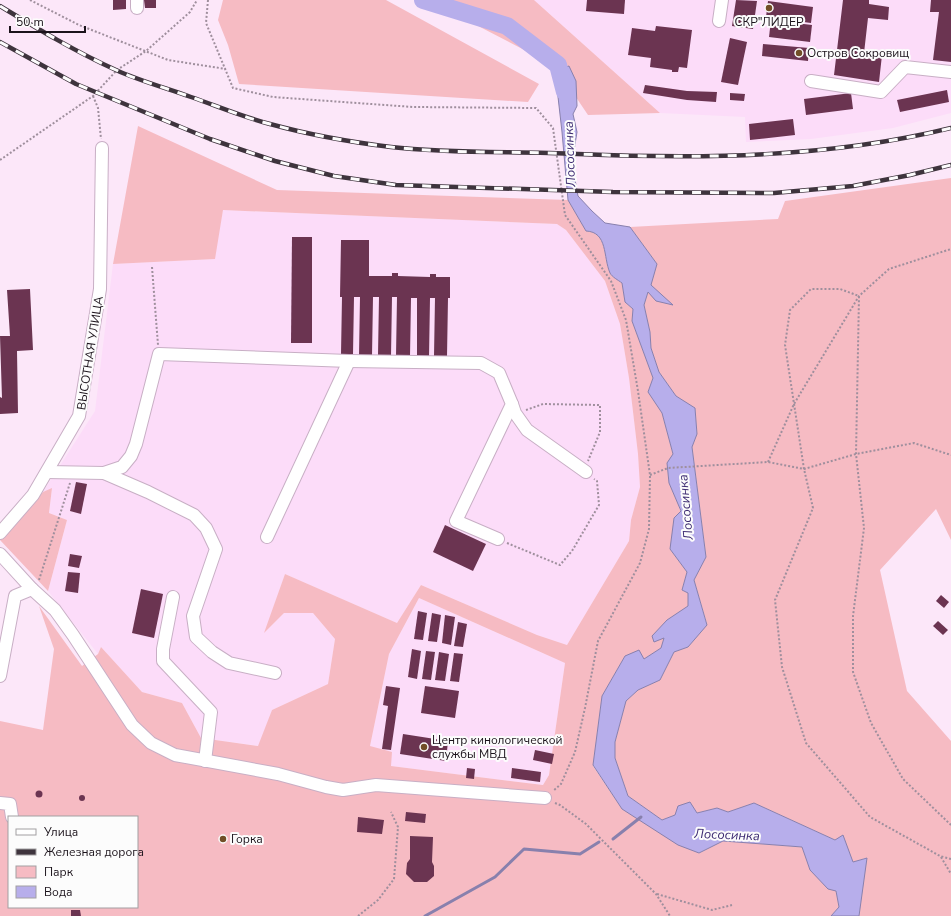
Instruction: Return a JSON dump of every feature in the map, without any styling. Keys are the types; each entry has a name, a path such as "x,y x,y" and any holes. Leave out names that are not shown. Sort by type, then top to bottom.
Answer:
{"lane":[{"path":"719,21 722,0"},
{"path":"811,81 881,92 905,68 951,72"},
{"name":"ВЫСОТНАЯ УЛИЦА","path":"0,533 33,495 79,416 100,290 102,148"},
{"path":"47,472 104,473 122,467 131,456 136,444 159,354 349,361 480,363 499,373 514,409 527,430 586,472"},
{"path":"267,537 349,361"},
{"path":"498,539 456,521 514,409"},
{"path":"104,473 148,492 194,515 206,528 216,549 193,616 196,637 212,652 229,663 275,673"},
{"path":"0,554 55,610 132,726 151,743 175,755 278,774 326,788 343,790 376,785 544,798"},
{"path":"0,676 15,596 32,588"},
{"path":"173,597 163,649 163,661 211,712 205,761"},
{"path":"0,803 10,804 12,816"}],"path":[{"path":"30,0 79,25 168,60 226,69"},
{"path":"0,160 93,96 117,70 146,51 190,12 197,0"},
{"path":"208,0 206,23 233,88 273,97 413,107 536,108 553,128 565,215 611,281 626,320 650,475 649,529 640,563 598,641 586,708 575,752 561,784 544,798 560,805 586,824 656,894 670,916"},
{"path":"93,96 98,108 102,148"},
{"path":"768,462 794,404 859,296 889,269 951,249"},
{"path":"152,267 159,354"},
{"path":"859,296 840,289 811,289 790,310 785,346 804,469 813,508 775,600 782,667 806,743 870,817 940,856 951,859"},
{"path":"859,296 856,454 864,528 854,616 853,672 871,723 903,779 951,825"},
{"path":"498,539 560,565 572,551 599,504 597,481 586,472 587,463 600,432 600,405 543,404 514,409"},
{"path":"650,475 668,468 768,462 804,469 856,454 914,443 951,455"},
{"path":"32,588 38,583 73,472"},
{"path":"358,916 378,900 394,879 398,827 391,812"},
{"path":"940,856 951,874"},
{"path":"656,894 712,910 732,905"}],"shaded area":[{"path":"534,0 951,0 951,113 893,128 811,139 746,142 745,117 660,113"},
{"path":"223,210 557,224 566,230 605,281 620,324 629,378 638,454 640,487 631,520 629,541 567,645 537,635 421,585 397,623 285,574 265,632 284,613 313,613 335,639 328,684 272,710 259,746 201,738 182,703 142,692 101,647 98,654 48,591 67,520 49,513 52,489 43,492 95,411 113,264 214,259"},
{"path":"419,598 565,663 549,775 543,785 391,766 370,746 389,654"}],"green space":[{"path":"223,0 386,0 539,84 528,102 239,84 228,45 218,20"},
{"path":"428,0 534,0 660,113 588,115 555,66"},
{"path":"138,126 277,190 568,200 586,231 593,232 598,236 604,246 610,273 622,283 625,302 633,309 632,321 653,378 648,392 662,413 673,454 669,462 668,476 680,513 670,549 687,572 682,590 688,593 688,606 667,620 665,638 661,648 644,659 625,656 602,696 593,766 622,809 699,853 723,841 802,847 810,870 836,891 839,907 831,916 0,916 0,721 43,730 54,649 39,606 82,666 98,654 101,647 142,692 182,703 201,738 258,746 272,710 328,684 335,639 313,613 284,613 264,633 285,574 397,623 421,585 537,635 567,645 629,541 631,520 640,487 638,454 629,378 620,324 605,281 566,230 557,224 223,210 215,259 113,264","holes":["419,598 565,663 549,775 543,785 391,766 392,752 370,746 389,654"]},
{"path":"951,178 951,540 936,509 880,570 907,691 951,741 951,916 859,916 866,858 853,862 835,840 754,803 728,812 717,808 696,813 690,803 675,815 662,820 628,796 615,758 615,742 626,701 638,690 660,680 674,652 688,647 707,624 694,580 706,557 692,447 697,433 695,409 676,396 659,372 651,348 650,332 644,305 657,264 630,227 778,219 785,201"},
{"path":"52,488 49,513 67,520 48,591 0,540 43,492"}],"water":[{"path":"569,66 576,81 577,106 573,114 577,132 572,163 578,196 605,223 630,227 657,264 651,285 673,305 656,301 648,292 644,305 650,332 651,348 659,372 676,396 695,408 697,434 692,447 706,557 694,580 707,625 688,647 674,652 660,680 638,690 626,701 615,742 615,758 628,796 662,820 675,815 678,806 690,802 697,813 717,808 728,812 754,803 835,840 843,835 853,862 867,858 859,916 831,916 839,907 836,891 828,889 810,870 802,847 723,841 699,853 678,845 622,809 593,765 602,696 625,656 639,650 644,659 661,648 664,638 654,642 652,636 667,620 688,606 688,593 682,590 687,572 670,549 674,518 681,511 669,483 667,463 673,454 662,413 648,392 653,378 632,321 633,309 625,302 622,283 610,273 604,246 598,236 593,232 586,231 568,200 557,88 553,71"}],"building":[{"path":"113,0 126,0 126,9 113,10"},
{"path":"144,0 156,0 156,8 145,8"},
{"path":"587,0 625,0 624,14 586,11"},
{"path":"736,0 757,1 753,29 732,26"},
{"path":"843,0 869,0 869,4 889,7 888,20 868,18 864,53 882,55 879,82 834,75"},
{"path":"931,0 951,0 951,62 933,60 939,12 930,12"},
{"path":"768,1 813,7 811,23 766,17"},
{"path":"771,20 812,25 810,42 769,37"},
{"path":"656,26 692,30 687,68 679,67 678,72 672,72 672,70 650,67 651,58 628,55 632,28 655,31"},
{"path":"730,38 747,42 738,85 721,82"},
{"path":"763,44 809,48 808,61 762,56"},
{"path":"645,85 687,91 717,92 716,102 687,100 643,93"},
{"path":"947,90 949,102 900,112 897,100"},
{"path":"730,93 745,94 744,101 730,100"},
{"path":"851,93 853,109 806,115 804,99"},
{"path":"793,119 795,135 750,140 749,124"},
{"path":"292,237 312,237 312,343 291,343"},
{"path":"341,240 369,240 369,276 392,276 392,273 398,273 398,276 430,277 430,274 436,274 436,277 450,277 450,298 448,298 447,356 434,356 435,298 430,298 429,357 417,357 417,298 411,298 410,356 396,356 397,297 392,297 391,356 378,355 379,297 373,297 372,356 359,356 360,297 354,297 353,354 341,354"},
{"path":"30,289 33,350 17,351 18,413 0,414 0,397 2,398 0,336 10,336 7,290"},
{"path":"76,482 87,484 81,514 70,511"},
{"path":"445,525 486,544 473,571 433,552"},
{"path":"70,554 82,556 79,568 68,566"},
{"path":"68,572 80,573 78,593 65,591"},
{"path":"141,589 163,594 154,638 132,633"},
{"path":"941,595 949,602 944,608 936,601"},
{"path":"418,611 427,613 423,640 414,639"},
{"path":"432,613 441,615 437,642 428,641"},
{"path":"445,615 455,617 451,645 442,643"},
{"path":"938,621 948,630 943,635 933,626"},
{"path":"458,622 467,624 463,647 454,646"},
{"path":"412,649 421,651 417,679 408,677"},
{"path":"426,651 435,652 431,680 422,679"},
{"path":"439,652 449,654 445,681 435,680"},
{"path":"454,653 463,654 459,682 450,681"},
{"path":"386,686 400,688 391,750 382,749 388,706 383,705"},
{"path":"425,686 459,691 455,718 421,713"},
{"name":"Центр кинологической службы МВД","path":"403,734 448,741 446,761 400,754"},
{"path":"535,750 554,754 552,764 533,760"},
{"path":"467,768 475,769 474,779 466,778"},
{"path":"512,768 541,772 540,782 511,778"},
{"path":"39,790 42,791 42,797 39,798 36,797 35,794 36,791"},
{"path":"82,795 85,798 82,801 79,798"},
{"path":"406,812 426,814 425,823 405,821"},
{"path":"358,817 384,820 382,834 357,832"},
{"path":"410,836 433,837 432,862 434,866 434,876 427,882 414,882 406,874 407,863 410,859"},
{"path":"71,910 80,910 81,916 71,916"}],"waterway":[{"name":"Лососинка","path":"423,0 507,26 558,65 565,92"},
{"path":"613,839 641,817"},
{"path":"425,916 495,877 524,849 580,854 599,842"}],"railway":[{"path":"0,6 86,56 144,81 270,124 330,138 391,147 461,152 555,153 625,156 719,156 812,151 905,138 951,128"},
{"path":"0,42 76,84 210,139 275,161 334,176 396,185 613,192 774,193 853,186 951,165"}],"place":[{"name":"СКР\"ЛИДЕР","path":"769,8"},
{"name":"Остров Сокровищ","path":"799,53"},
{"name":"Центр кинологической службы МВД","path":"424,747"},
{"name":"Горка","path":"223,839"}]}
